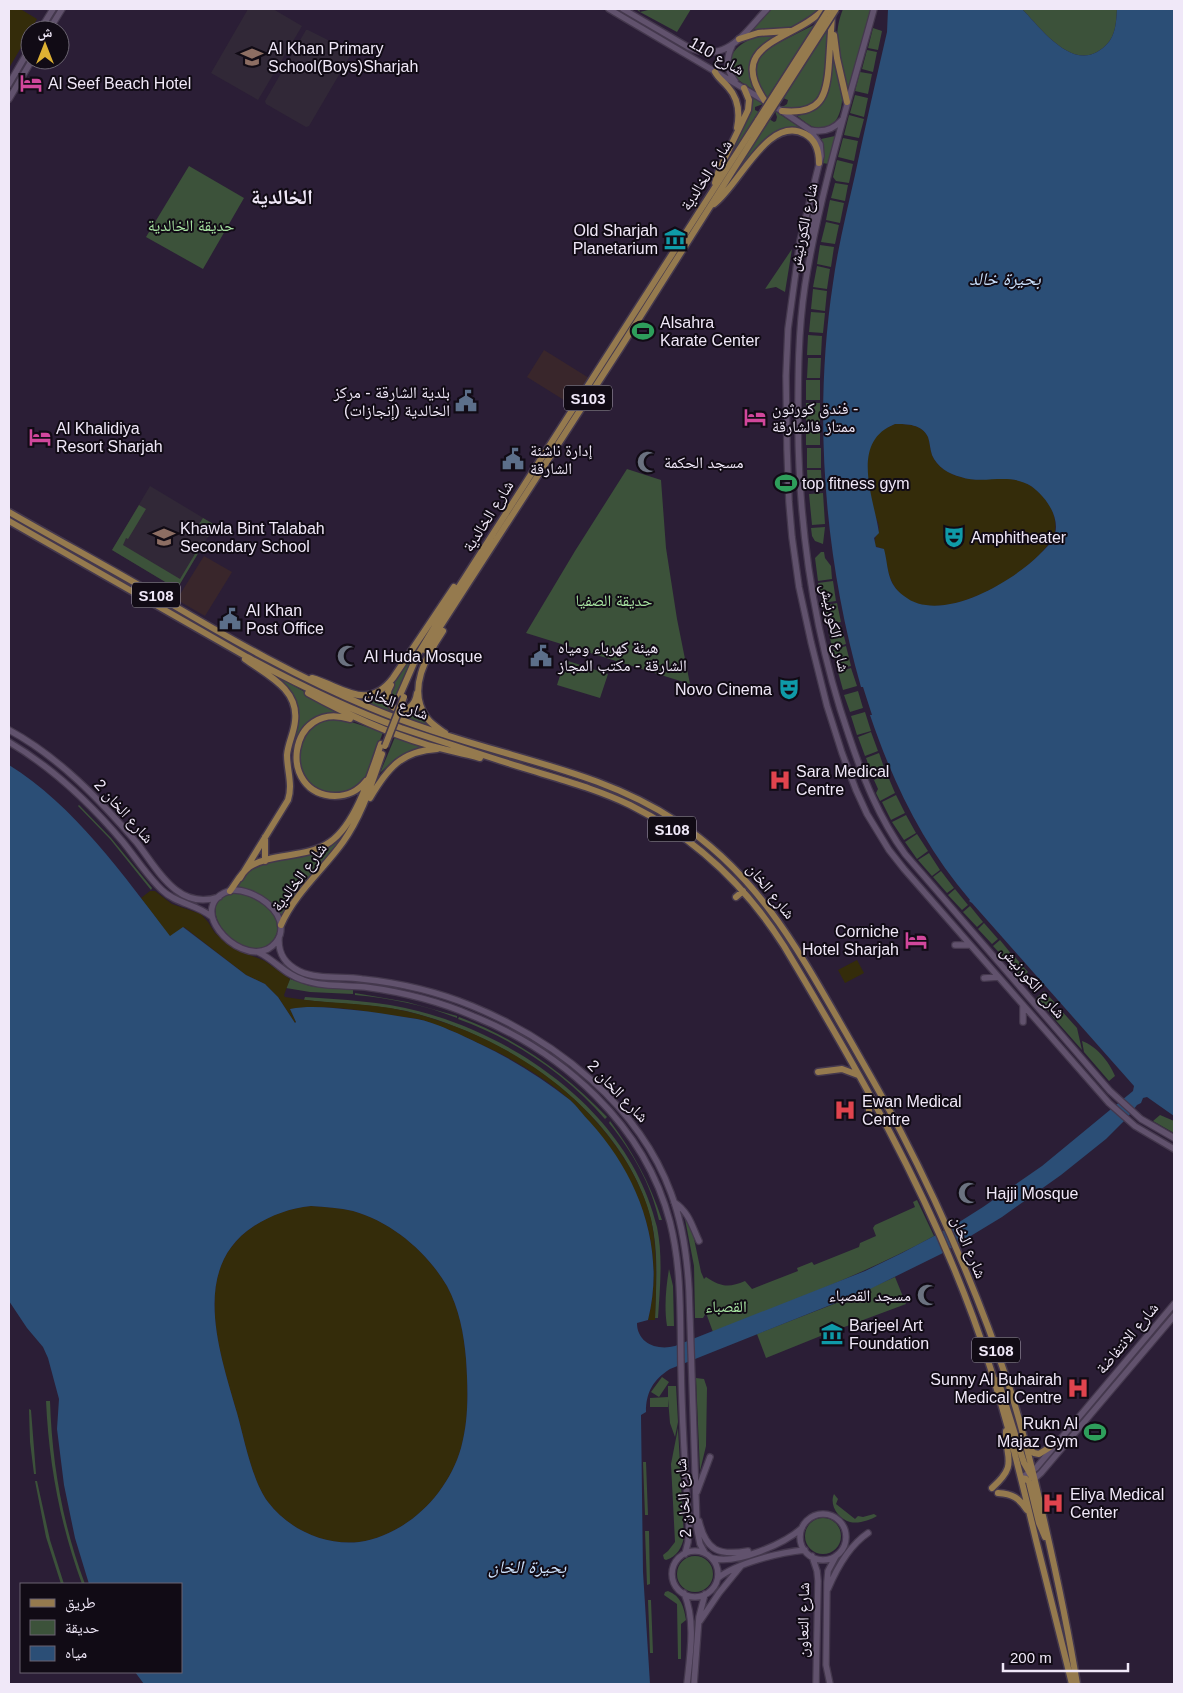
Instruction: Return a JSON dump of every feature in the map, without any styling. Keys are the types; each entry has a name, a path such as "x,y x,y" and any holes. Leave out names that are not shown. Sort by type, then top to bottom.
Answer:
{"main road":[{"path":"46,20 53,9"},
{"path":"55,20 62,9"},
{"name":"شارع 110","path":"609,9 741,86 810,130"},
{"name":"شارع 110","path":"623,9 688,47 712,53 722,51 737,40 767,9"},
{"path":"765,101 753,79 754,62 763,48 806,24 824,9"},
{"path":"761,121 830,12 836,9"},
{"path":"836,9 834,35 847,102"},
{"name":"شارع الكورنيش","path":"874,9 847,102 814,236 800,327 798,459 801,512 807,564 822,643 834,690 864,778 879,812 894,838 921,874 1110,1091 1141,1119 1174,1138"},
{"path":"782,111 803,112 818,103 826,89 830,59 830,12"},
{"path":"632,23 638,23 648,28 651,26"},
{"path":"714,188 718,170 749,107 749,100 741,86 732,78 728,66 729,53 737,40 758,32 793,30"},
{"path":"9,84 20,65"},
{"path":"10,96 26,70"},
{"path":"715,72 718,78 731,91 737,103 736,134"},
{"path":"10,96 16,80 14,75"},
{"path":"810,130 819,132 828,130 843,119"},
{"name":"شارع الخالدية","path":"230,891 249,868 265,861 314,850 333,839 345,825 370,776 417,656 671,251 761,121"},
{"name":"شارع الخالدية","path":"402,696 423,654 711,206 761,121"},
{"name":"شارع الكورنيش","path":"810,130 817,138 820,147 819,163 796,263 788,329 786,376 789,496 794,556 808,631 826,706 850,774 863,806 876,830 904,870 1109,1103 1135,1126 1174,1149"},
{"path":"711,206 724,196 769,139 779,133 796,131 809,137 816,146 819,163"},
{"path":"807,210 814,213 811,230 814,236"},
{"path":"787,434 791,458 794,460 798,459"},
{"path":"789,496 793,493 796,494 801,512"},
{"name":"شارع الخان","path":"9,512 304,678 386,714 448,736 584,776 632,796 664,813 690,830 720,854 741,875 790,937 893,1117 959,1256 1009,1386 1026,1446 1030,1515 1072,1684"},
{"name":"شارع الخان","path":"9,520 247,656 334,700 384,721 586,788 625,803 670,828 698,848 743,891 784,946 859,1076 900,1152 950,1260 973,1316 1006,1424 1028,1478 1050,1544 1077,1684"},
{"path":"465,591 462,602 428,655 420,678 416,699 412,706 403,710 391,705 387,700 387,692 404,662 442,604 472,566"},
{"path":"808,631 812,635 816,646 820,646 822,643"},
{"path":"231,647 282,686 290,695 294,708 295,725 288,753 290,796 240,878"},
{"path":"247,656 267,665 270,664 271,660"},
{"path":"304,678 320,680 355,695 368,696 384,688 404,662"},
{"path":"280,674 331,706 373,726"},
{"path":"420,678 419,696 423,712 431,723 448,736"},
{"path":"820,682 822,679 826,679 830,688 834,690"},
{"path":"370,776 360,787 348,794 336,796 324,794 311,788 303,779 298,768 296,755 298,742 302,734 310,725 323,718 330,716 343,717 428,745 520,767"},
{"name":"شارع الخان 2","path":"9,730 36,746 78,780 128,833 174,889 185,896 197,900 210,900 219,897"},
{"name":"شارع الخان 2","path":"9,742 46,766 77,793 117,836 166,894 179,902 199,908 212,917"},
{"name":"شارع الخالدية","path":"281,925 304,888 344,841 362,810 383,745"},
{"path":"362,810 382,777 396,763 419,752 445,749"},
{"path":"583,795 586,788"},
{"path":"621,810 625,803"},
{"path":"264,837 265,861"},
{"path":"692,855 698,848"},
{"path":"717,865 722,862 734,873 741,875"},
{"path":"230,891 242,891 261,900 276,914 281,925 278,938 271,947 258,952 246,949 228,939 216,928 212,917 213,908 219,897 230,891"},
{"path":"736,897 743,891"},
{"name":"شارع الخان 2","path":"278,938 279,949 284,959 302,972 313,975 388,982 446,996 492,1015 544,1044 583,1074 606,1094 644,1139 656,1160 674,1202 682,1228 686,1253 695,1497 698,1534 705,1553"},
{"path":"955,945 970,945"},
{"name":"شارع الخان 2","path":"258,952 268,957 289,974 308,982 366,987 393,992 434,1002 473,1016 526,1042 556,1062 582,1083 628,1133 647,1163 657,1184 666,1208 674,1242 678,1273 689,1530 685,1554"},
{"path":"984,978 998,976"},
{"path":"1023,1006 1023,1022"},
{"path":"818,1072 842,1070 859,1076"},
{"path":"869,1094 869,1111"},
{"path":"893,1117 904,1122"},
{"path":"674,1202 688,1216 699,1241"},
{"name":"شارع الانتفاضة","path":"1028,1478 1174,1304"},
{"name":"شارع الانتفاضة","path":"1028,1478 1099,1405 1174,1316"},
{"path":"989,1364 1001,1388 1028,1478"},
{"path":"1099,1405 1096,1402 1104,1386"},
{"path":"992,1488 1002,1479 1009,1464 1006,1424"},
{"path":"1026,1446 1032,1452 1039,1454 1058,1442"},
{"path":"695,1497 710,1457"},
{"path":"998,1493 1016,1497 1022,1502 1030,1515"},
{"path":"696,1506 702,1534 706,1541 715,1549 730,1554 762,1550"},
{"path":"712,1558 732,1560 783,1542 816,1515 830,1514 838,1519 845,1528 844,1547 837,1555 825,1559 812,1556 805,1550 801,1541 802,1528"},
{"path":"827,1591 853,1548 868,1532"},
{"path":"718,1578 717,1566 712,1558 705,1553 695,1551 685,1554 677,1561 673,1573 676,1586 684,1593 694,1596 705,1594 713,1588 718,1578 742,1565 789,1552 805,1550"},
{"name":"شارع التعاون","path":"830,1684 826,1665 828,1571 837,1555"},
{"name":"شارع التعاون","path":"812,1556 818,1581 816,1684"},
{"path":"699,1623 719,1593 742,1565"},
{"path":"684,1593 691,1622 688,1684"},
{"path":"694,1684 699,1623 705,1594"},
{"path":"808,1673 816,1674"}],"shaded area":[{"name":"Al Khan Primary School(Boys)Sharjah","path":"248,9 273,9 302,26 258,100 211,73"},
{"path":"306,30 326,39 350,56 309,126 306,127 266,104 265,101"},
{"path":"544,350 589,378 572,405 527,377"},
{"name":"Khawla Bint Talabah Secondary School","path":"150,486 215,525 177,589 112,550"},
{"path":"204,556 232,572 205,616 179,601 179,596"}],"green space":[{"path":"652,9 691,9 677,32 640,12"},
{"path":"771,9 821,9 795,26 783,29 752,30"},
{"path":"843,9 871,9 848,89 837,40 839,20"},
{"path":"1022,9 1117,9 1115,28 1108,44 1097,52 1086,55 1065,50 1055,43"},
{"path":"816,24 767,98 758,87 756,81 758,61 766,49"},
{"path":"873,28 882,31 878,50 868,48"},
{"path":"826,32 825,75 819,94 813,102 802,108 791,109 778,106 787,104 788,100 783,98"},
{"path":"762,35 776,37 761,46 752,58 749,73 754,90 737,78 731,68 730,61 736,49 742,44"},
{"path":"867,50 877,52 873,72 862,69"},
{"path":"833,56 840,80 842,101 840,113 829,127 817,128 809,125 797,116 809,113 823,102 830,86"},
{"path":"860,72 872,74 868,94 855,91"},
{"path":"855,95 868,98 864,117 850,113"},
{"path":"752,96 763,104 755,107 755,110 759,112 718,177 751,109"},
{"path":"775,111 802,129 789,127 769,135 733,178 769,119 774,122 776,121"},
{"path":"849,115 864,119 859,138 844,135"},
{"path":"835,136 828,164 823,163 824,152 821,139"},
{"path":"843,138 858,141 854,161 838,157"},
{"path":"837,160 853,164 849,183 836,181 833,177"},
{"name":"حديقة الخالدية","path":"189,166 244,198 203,269 146,237"},
{"path":"835,183 848,185 845,201 831,198"},
{"path":"830,200 844,203 840,223 826,220"},
{"path":"826,222 839,225 835,244 821,242"},
{"path":"820,245 834,247 831,267 817,264"},
{"path":"792,249 785,292 776,287 765,289"},
{"path":"817,266 830,269 827,289 813,287"},
{"path":"813,289 827,291 825,311 811,309"},
{"path":"811,312 825,313 823,333 809,332"},
{"path":"808,335 822,336 821,355 807,355"},
{"path":"808,358 821,358 820,378 807,378"},
{"path":"806,380 820,380 820,400 806,400"},
{"path":"806,403 820,403 820,423 806,423"},
{"path":"806,425 820,425 820,445 806,445"},
{"path":"807,448 821,448 821,468 807,468"},
{"name":"حديقة الصفيا","path":"627,469 661,480 666,548 677,619 690,684 526,633"},
{"path":"807,470 821,470 822,490 808,490"},
{"path":"823,493 825,524 812,525 809,494"},
{"path":"139,505 146,509 123,545 180,579 201,544 203,545 177,589 112,550"},
{"path":"203,518 215,525 208,537 196,529"},
{"path":"825,527 823,544 815,541 811,528"},
{"path":"821,552 824,552 825,558 831,566 832,579 818,581 815,558"},
{"path":"833,581 836,601 822,603 818,583"},
{"path":"837,603 841,622 827,625 823,606"},
{"path":"841,625 846,644 832,648 828,628"},
{"path":"846,646 851,666 838,669 833,650"},
{"path":"410,659 393,704 390,693 392,687"},
{"path":"565,660 608,674 600,698 557,685"},
{"path":"851,668 857,686 843,690 838,672"},
{"path":"268,671 338,711 338,714 324,715 312,720 302,729 295,742 293,742 298,718 296,701 286,687"},
{"path":"858,691 863,708 850,712 844,695"},
{"path":"385,693 386,702 391,708 389,712 360,700 375,698"},
{"path":"416,705 430,727 402,717 404,712 411,710"},
{"path":"865,712 871,731 857,735 851,716"},
{"path":"329,719 348,721 383,732 365,778 346,792 330,793 317,789 307,779 301,767 299,753 303,740 313,728"},
{"path":"871,732 878,751 865,756 858,737"},
{"path":"395,737 422,746 421,749 395,759 380,773"},
{"path":"879,753 886,773 873,778 866,758"},
{"path":"887,774 895,793 880,801 876,793 878,789 874,780"},
{"path":"896,795 905,813 891,820 882,802"},
{"path":"79,805 111,838 152,888 151,890 110,839"},
{"path":"906,815 916,833 904,840 892,822"},
{"path":"353,817 340,843 300,889 281,916 257,894 236,887 249,872 263,864 311,854 329,847 340,837"},
{"path":"917,834 928,851 917,859 905,842"},
{"path":"929,853 940,870 932,876 918,860"},
{"path":"941,871 954,888 947,893 933,877"},
{"path":"955,889 968,905 962,910 948,895"},
{"path":"235,893 251,897 267,907 273,914 277,921 278,929 274,939 267,946 260,948 249,947 238,943 220,925 216,915 216,906 222,898"},
{"path":"970,906 983,922 977,927 963,912"},
{"path":"984,923 998,939 992,944 978,929"},
{"path":"1000,940 1013,956 1007,961 993,946"},
{"path":"1015,957 1028,972 1020,979 1008,963"},
{"path":"290,979 310,986 353,990 353,994 310,992 286,988"},
{"path":"1044,991 1058,1006 1050,1013 1036,998"},
{"path":"355,993 407,1002 457,1016 457,1018 420,1006 394,1000 355,995"},
{"path":"305,997 390,1005 457,1023 496,1041 532,1062 567,1088 597,1117 623,1150 644,1187 659,1238 658,1318 655,1318 656,1257 651,1220 637,1181 616,1146 589,1113 557,1084 521,1059 483,1039 444,1022 406,1011 368,1005 304,1000"},
{"path":"1059,1008 1077,1028 1082,1050 1051,1015"},
{"path":"459,1017 500,1035 539,1058 574,1086 607,1117 605,1119 573,1087 538,1060 499,1037 458,1019"},
{"path":"1082,1041 1097,1050 1109,1065 1115,1076 1109,1081 1084,1052"},
{"path":"1160,1115 1174,1121 1174,1133 1153,1121"},
{"path":"610,1121 640,1168 609,1123"},
{"path":"640,1168 652,1193 662,1220 659,1220"},
{"name":"القصباء","path":"917,1200 934,1236 853,1276 713,1332 706,1313 703,1318 695,1318 694,1266 686,1218 693,1234 704,1279 706,1277 716,1283 725,1285 734,1285 745,1281 752,1289 798,1271 797,1268 812,1262 814,1265 859,1247 860,1243 876,1236 873,1228 875,1225 915,1207 913,1202"},
{"path":"669,1269 673,1286 674,1326 667,1326 666,1319"},
{"name":"القصباء","path":"895,1277 906,1304 839,1329 840,1331 825,1337 823,1335 766,1358 757,1334 839,1302"},
{"path":"662,1377 669,1382 659,1397 651,1392"},
{"path":"696,1378 704,1379 707,1388 706,1446 700,1471"},
{"path":"668,1386 676,1386 678,1422 675,1437 670,1423 668,1399 668,1407 650,1407 650,1398 668,1397"},
{"path":"46,1401 50,1401 53,1448 60,1494 77,1562 85,1583 82,1583 74,1561 62,1516 53,1471"},
{"path":"29,1409 31,1410 36,1474 34,1474 30,1442"},
{"path":"678,1428 684,1537 678,1551 673,1557 666,1560 663,1555 675,1542 671,1464"},
{"path":"643,1462 646,1462 648,1515 645,1515"},
{"path":"35,1481 37,1481 50,1540 64,1583 61,1583 46,1537"},
{"path":"834,1494 838,1499 836,1504 855,1519 858,1516 863,1517 874,1514 877,1516 861,1522 850,1522 842,1518 834,1507"},
{"path":"823,1518 830,1519 836,1523 840,1529 840,1543 836,1549 830,1553 823,1554 816,1553 810,1549 806,1543 805,1536 806,1529 810,1523 816,1519"},
{"path":"645,1531 649,1531 650,1584 647,1585"},
{"path":"695,1556 702,1557 708,1561 712,1567 712,1581 708,1587 702,1591 695,1592 688,1591 682,1587 678,1581 677,1574 678,1567 682,1561 688,1557"},
{"path":"668,1591 679,1599 683,1606 686,1620 681,1624 681,1659 678,1659 677,1604 664,1595"},
{"path":"648,1600 651,1600 653,1653 650,1653"}],"sand":[{"path":"9,9 22,10 37,19 20,20 20,49 9,68"},
{"path":"895,424 909,425 922,429 928,437 931,453 936,462 942,468 957,476 976,479 1013,479 1037,490 1050,507 1055,521 1054,535 1041,553 1014,576 976,596 956,603 936,606 918,604 903,596 891,579 883,549 875,546 879,526 873,509 867,474 868,456 873,440 882,430"},
{"path":"150,891 155,891 172,904 201,914 215,933 225,942 240,951 265,961 290,979 285,997 390,1008 438,1020 501,1047 531,1065 559,1086 584,1109 607,1135 627,1163 644,1197 651,1219 655,1244 655,1320 648,1320 653,1291 653,1264 650,1236 643,1210 619,1161 575,1105 562,1093 539,1076 502,1054 464,1036 418,1019 345,1008 311,1007 290,1009 295,1023 278,997 265,984 246,975 184,927 170,937 141,898"},
{"path":"857,960 864,973 845,983 838,970"},
{"path":"311,1206 348,1210 367,1216 395,1231 419,1250 439,1273 451,1294 458,1312 464,1340 467,1415 464,1437 455,1465 436,1496 423,1510 393,1531 377,1538 359,1542 333,1541 308,1534 276,1512 268,1502 257,1483 249,1459 218,1339 215,1313 216,1288 222,1264 234,1244 254,1226 267,1219 288,1210"}],"water":[{"path":"888,9 1022,9 1055,43 1065,50 1086,55 1097,52 1108,44 1115,28 1117,9 1174,9 1174,1116 1147,1097 1143,1098 1141,1103 1106,1139 1061,1175 1002,1217 941,1254 868,1290 670,1369 655,1382 647,1398 646,1412 641,1415 643,1572 650,1684 144,1684 136,1673 182,1673 182,1583 89,1583 75,1538 64,1485 57,1429 59,1399 48,1358 43,1347 27,1328 9,1301 9,765 55,800 97,843 170,936 183,927 246,975 265,984 278,997 295,1023 290,1009 314,1007 362,1011 417,1019 458,1033 504,1056 570,1100 607,1143 622,1166 635,1189 644,1214 653,1266 653,1293 648,1320 637,1323 640,1336 649,1344 655,1346 675,1346 865,1271 953,1226 1042,1166 1133,1091 1134,1086 969,901 938,857 899,789 870,715 872,715 863,687 861,687 848,638 838,588 826,486 823,434 827,333 833,283 840,242 887,32","holes":["895,424 909,425 922,429 928,437 934,459 940,466 952,474 979,480 1014,480 1031,486 1046,501 1053,514 1056,527 1055,534 1050,543 1027,566 1012,577 975,596 955,603 936,606 919,604 898,591 891,580 884,549 876,547 874,538 879,533 870,488 868,457 872,444 881,432","311,1206 353,1211 367,1216 395,1231 419,1250 439,1273 451,1294 458,1312 464,1340 467,1381 467,1415 464,1437 455,1465 436,1496 423,1510 393,1531 377,1538 346,1543 321,1538 297,1528 276,1512 262,1493 249,1459 223,1364 215,1313 216,1288 222,1264 234,1244 254,1226 288,1210"]}],"place":[{"name":"Al Khan Primary School(Boys)Sharjah","path":"252,57"},
{"name":"Al Seef Beach Hotel","path":"31,83"},
{"name":"Old Sharjah Planetarium","path":"675,239"},
{"name":"Alsahra Karate Center","path":"643,331"},
{"name":"بلدية الشارقة - مركز الخالدية (إنجازات)","path":"466,401"},
{"name":"فندق كورثون - ممتاز فالشارقة","path":"755,417"},
{"name":"Al Khalidiya Resort Sharjah","path":"40,437"},
{"name":"إدارة ناشئة الشارقة","path":"513,459"},
{"name":"مسجد الحكمة","path":"648,462"},
{"name":"top fitness gym","path":"786,483"},
{"name":"Khawla Bint Talabah Secondary School","path":"164,537"},
{"name":"Amphitheater","path":"954,537"},
{"name":"Al Khan Post Office","path":"230,619"},
{"name":"Al Huda Mosque","path":"348,656"},
{"name":"هيئة كهرباء ومياه الشارقة - مكتب المجاز","path":"541,656"},
{"name":"Novo Cinema","path":"789,689"},
{"name":"Sara Medical Centre","path":"780,780"},
{"name":"Corniche Hotel Sharjah","path":"916,940"},
{"name":"Ewan Medical Centre","path":"845,1110"},
{"name":"Hajji Mosque","path":"969,1193"},
{"name":"مسجد القصباء","path":"928,1295"},
{"name":"Barjeel Art Foundation","path":"832,1334"},
{"name":"Sunny Al Buhairah Medical Centre","path":"1078,1388"},
{"name":"Rukn Al Majaz Gym","path":"1095,1432"},
{"name":"Eliya Medical Center","path":"1053,1503"}],"district":[{"name":"الخالدية","path":"282,196"}],"water label":[{"name":"بحيرة خالد","path":"1005,279"},
{"name":"بحيرة الخان","path":"527,1567"}]}
